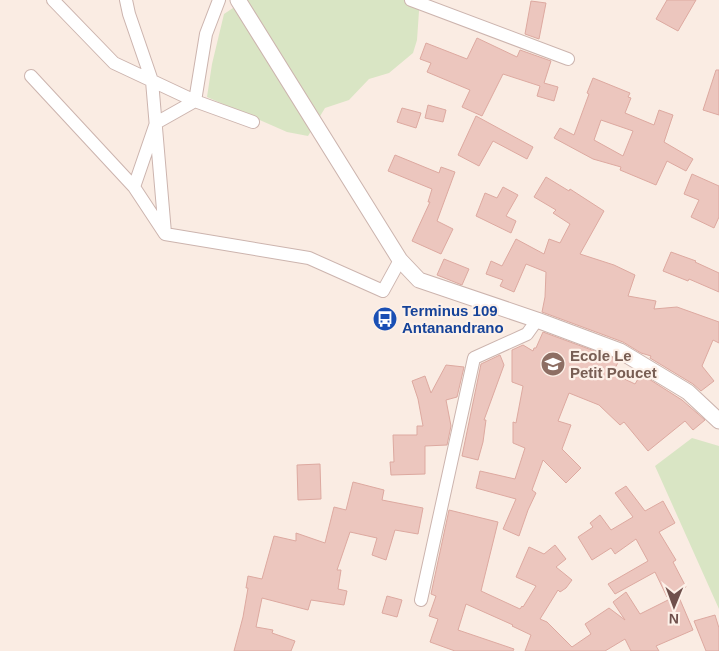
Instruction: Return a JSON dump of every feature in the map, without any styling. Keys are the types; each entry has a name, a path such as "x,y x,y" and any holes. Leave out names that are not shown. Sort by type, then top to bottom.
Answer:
{"street":[{"path":"53,0 114,63 195,101 252,122"},
{"path":"126,0 152,81 165,234"},
{"path":"195,101 206,34 219,0"},
{"path":"238,0 400,260 418,280 537,320 620,351 688,392 719,421"},
{"path":"411,0 568,59"},
{"path":"31,76 134,187 165,234 309,258 384,291 400,260"},
{"path":"134,187 156,123 195,101"},
{"path":"421,600 474,358 526,334 537,320"}],"green space":[{"path":"245,0 411,0 422,4 419,11 417,40 413,53 389,73 369,79 349,100 325,108 308,136 287,132 207,97 212,64 224,14"},
{"path":"692,438 719,446 719,609 655,466"}],"building":[{"path":"667,0 696,0 678,31 656,19"},
{"path":"531,1 546,3 539,39 525,34"},
{"path":"477,38 517,57 520,50 551,61 544,83 558,87 554,101 537,96 540,86 503,74 482,116 462,107 470,90 427,72 431,63 420,59 426,43 467,59"},
{"path":"716,70 719,70 719,115 703,110"},
{"path":"593,78 630,93 628,97 631,98 625,113 654,125 659,110 673,115 664,142 693,159 686,171 667,161 656,185 620,170 621,167 593,159 554,138 560,128 574,135 589,94 587,93","holes":["601,120 633,131 623,156 594,140"]},
{"path":"428,105 446,110 443,122 425,118"},
{"path":"402,108 421,113 416,128 397,122"},
{"path":"476,116 533,147 527,159 493,141 479,166 458,155"},
{"path":"395,155 439,173 441,167 455,172 437,221 453,229 441,254 412,241 430,202 428,202 432,189 388,171"},
{"path":"692,174 719,186 719,217 714,228 691,217 699,200 684,194"},
{"path":"546,177 569,191 570,189 604,211 580,254 614,265 635,275 628,296 656,301 654,309 677,307 719,322 719,343 713,340 702,366 714,381 701,391 693,384 650,358 651,356 641,353 623,342 542,312 546,272 526,264 514,292 500,286 503,280 486,274 491,261 502,266 516,239 544,254 549,239 560,243 570,224 553,213 556,210 534,197"},
{"path":"503,187 518,195 506,216 516,221 511,233 476,216 485,193 497,198"},
{"path":"671,252 696,261 719,273 719,292 689,279 688,281 663,271"},
{"path":"444,259 469,269 462,285 437,275"},
{"path":"543,332 616,359 619,361 612,373 635,384 641,374 682,400 705,420 693,430 685,421 648,451 624,422 620,425 599,405 569,393 558,421 571,425 562,449 581,468 566,483 543,460 532,490 536,493 519,536 503,529 516,499 476,488 480,471 515,479 525,448 513,443 513,422 516,423 523,386 512,382 512,350 523,345 533,351"},
{"path":"500,355 504,365 484,420 486,420 483,442 478,460 462,456 481,364"},
{"path":"446,365 464,367 457,397 446,400 451,426 447,445 425,446 425,474 391,475 390,462 394,462 393,435 417,435 417,426 423,426 418,399 412,381 425,376 431,393"},
{"path":"320,464 321,499 298,500 297,465"},
{"path":"353,482 384,490 382,500 423,508 418,534 395,530 386,560 372,555 377,538 350,532 337,570 341,570 338,589 347,591 344,605 311,600 308,610 262,598 256,627 273,630 272,633 295,641 291,651 234,651 243,617 248,576 262,579 274,536 296,541 296,533 325,543 334,507 346,510"},
{"path":"626,486 645,511 663,501 675,523 659,532 676,560 673,562 686,587 667,597 655,572 615,594 608,584 648,561 636,539 615,554 611,548 592,560 578,537 593,527 590,523 600,515 611,530 633,517 615,493"},
{"path":"449,510 498,522 481,591 520,609 536,586 516,577 529,547 544,554 555,545 566,559 556,567 572,580 566,588 560,592 558,590 540,619 547,622 572,647 591,634 585,624 609,608 625,620 613,602 626,592 640,614 678,595 693,630 656,646 659,651 631,651 625,639 605,651 525,651 531,635 466,604 458,630 514,649 513,651 455,651 430,642 438,619 429,616 436,596 431,594"},
{"path":"387,596 402,600 397,617 382,613"},
{"path":"715,615 719,628 719,651 706,651 694,621"}],"place":[{"name":"Terminus 109 Antanandrano","path":"385,319"},
{"name":"Ecole Le Petit Poucet","path":"553,364"}]}
